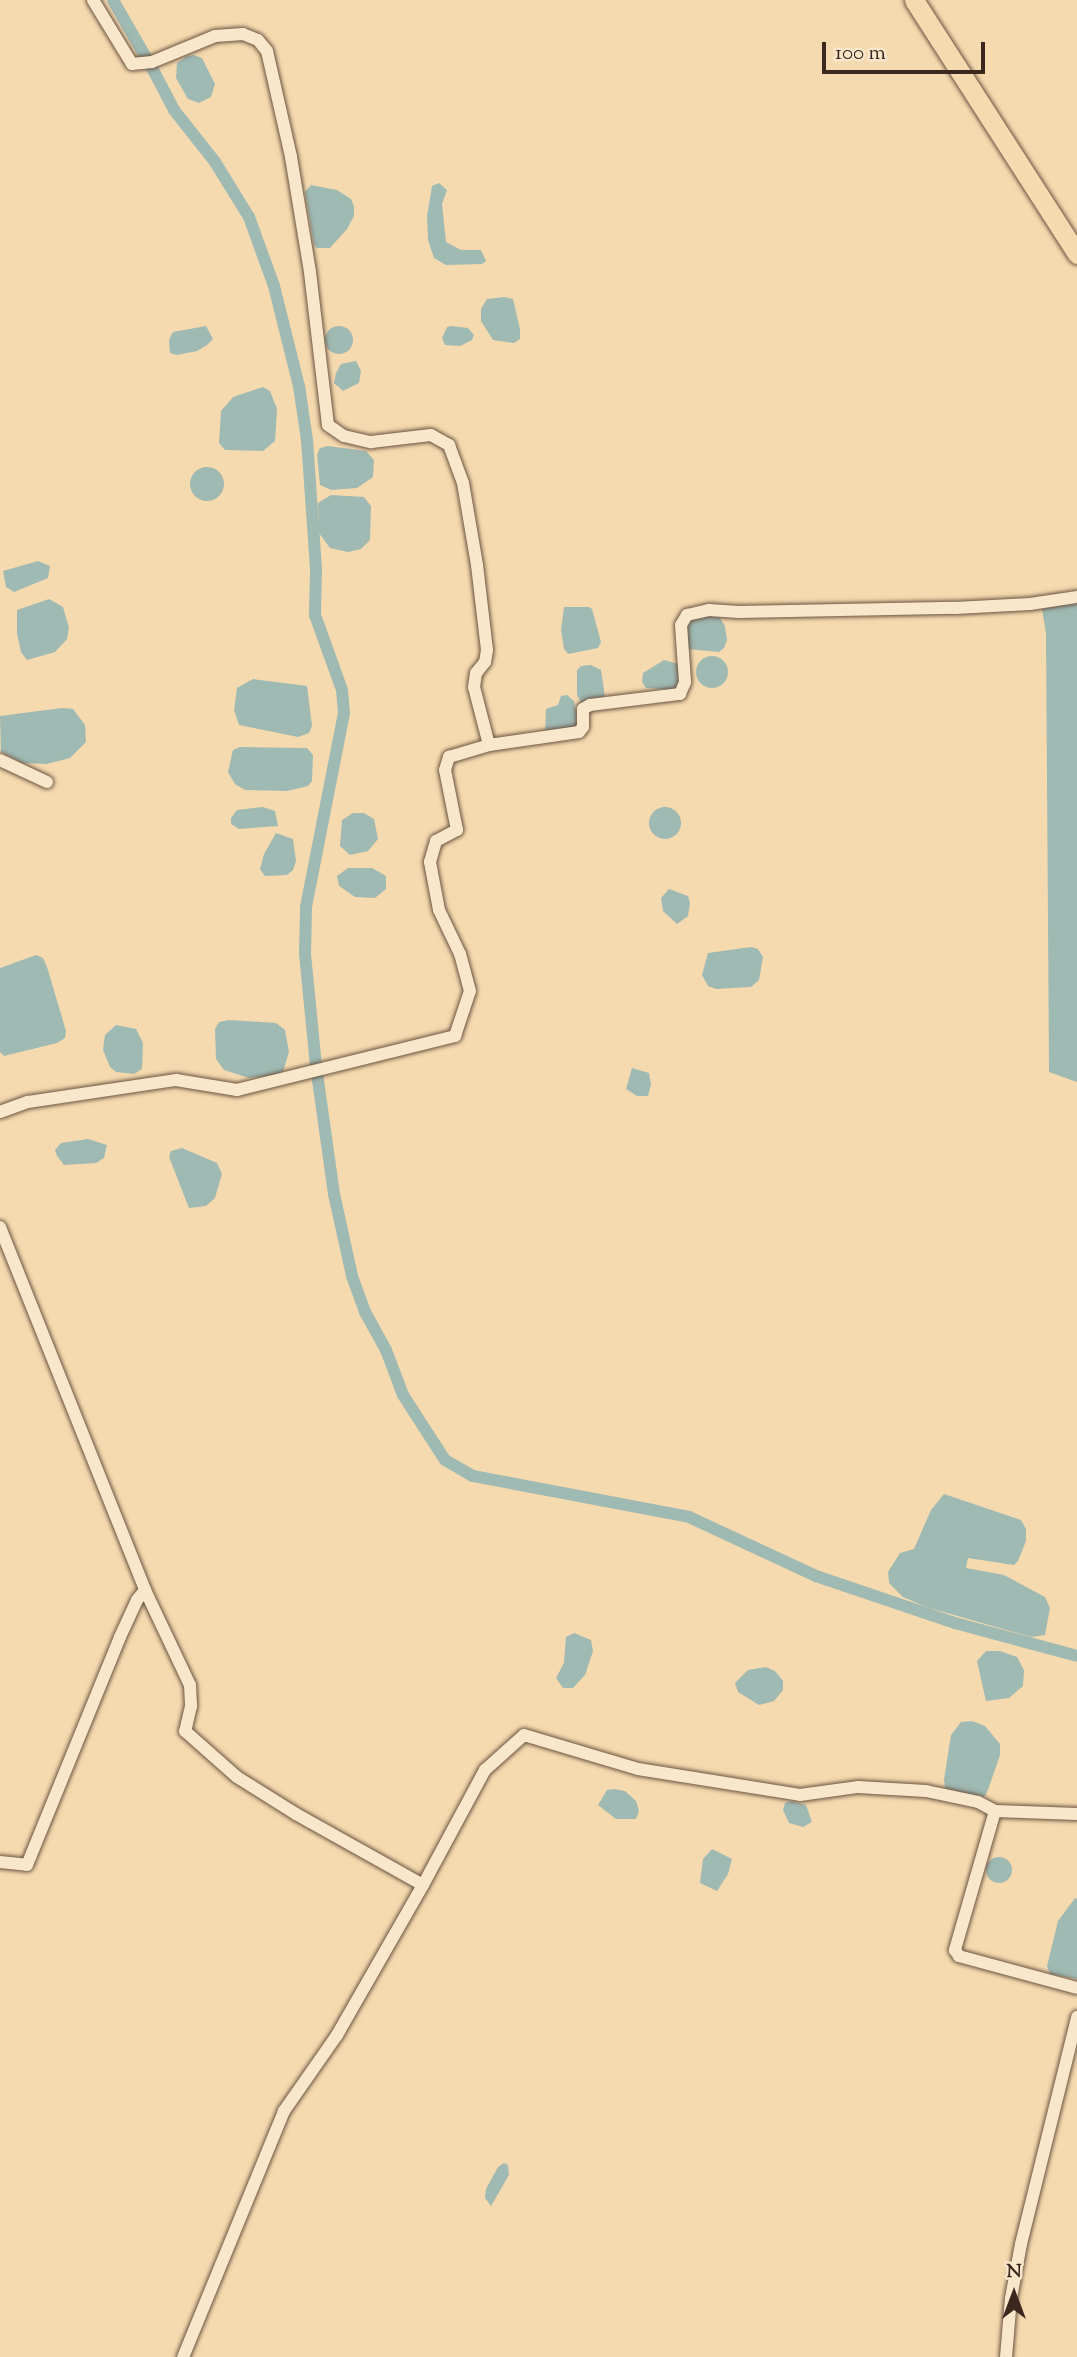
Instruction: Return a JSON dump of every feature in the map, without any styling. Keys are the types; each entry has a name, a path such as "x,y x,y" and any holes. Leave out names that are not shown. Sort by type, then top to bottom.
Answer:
{"highway":[{"path":"914,0 1077,254"}],"street":[{"path":"93,0 132,64 152,62 215,36 243,34 258,40 267,51 291,157 310,272 328,425 344,436 371,442 431,435 449,445 463,483 477,565 487,650 485,662 476,673 474,687 489,745"},
{"path":"0,1112 28,1102 176,1080 237,1090 307,1075 456,1036 470,991 460,954 439,910 430,862 436,841 457,831 445,770 449,757 489,745 579,732 583,727 583,709 590,705 680,694 685,682 681,625 687,615 696,611 955,608 1030,604 1077,597"},
{"path":"0,760 47,782"},
{"path":"0,1227 145,1590 190,1685 191,1706 185,1731 195,1743 237,1777 296,1814 423,1885"},
{"path":"0,1862 27,1865 120,1637 136,1600 145,1590"},
{"path":"183,2357 284,2111 337,2035 485,1770 524,1735 652,1771 800,1795 858,1787 926,1791 968,1799 995,1811 1077,1814"},
{"path":"995,1811 955,1950 959,1956 1077,1988"},
{"path":"1006,2357 1011,2298 1021,2244 1077,2017"}],"water":[{"path":"194,55 202,58 215,84 211,97 199,103 188,99 176,78 177,63"},
{"path":"439,183 447,190 442,204 446,242 461,250 481,250 486,261 482,264 446,265 434,258 428,240 427,216 432,186"},
{"path":"311,185 337,190 351,199 354,206 354,216 347,229 330,248 317,248 314,245 305,192"},
{"path":"487,299 513,299 520,329 520,339 514,343 493,340 481,321 481,309"},
{"path":"206,326 213,339 207,345 197,351 177,355 170,353 169,340 173,332"},
{"path":"339,326 349,330 353,340 349,350 339,354 329,350 325,340 329,330"},
{"path":"447,327 468,328 474,335 472,340 460,346 445,345 442,338"},
{"path":"356,361 361,371 359,383 343,391 334,383 336,373 341,364"},
{"path":"263,387 270,391 277,409 275,441 263,451 225,450 219,443 221,411 233,397"},
{"path":"328,446 366,451 374,460 373,477 357,488 331,490 320,485 317,455 320,448"},
{"path":"207,467 219,472 224,484 219,496 207,501 195,496 190,484 195,472"},
{"path":"331,495 364,497 371,506 370,540 361,549 348,552 330,548 319,533 318,503"},
{"path":"38,561 50,566 48,578 14,592 6,587 3,571"},
{"path":"49,599 63,607 69,628 67,639 55,652 27,660 21,652 17,634 17,610"},
{"path":"1077,602 1077,1082 1049,1072 1046,634 1042,609"},
{"path":"564,607 592,609 601,642 598,648 568,654 564,649 561,630"},
{"path":"713,615 720,618 725,626 727,640 724,648 719,652 687,649 685,626 691,619"},
{"path":"712,656 724,660 728,672 724,684 712,688 700,684 696,672 700,660"},
{"path":"664,660 678,664 681,679 676,690 646,688 642,682 643,673"},
{"path":"591,665 601,670 605,697 599,701 581,702 577,695 577,670 581,666"},
{"path":"253,679 307,686 312,726 309,733 298,737 239,725 234,710 237,688"},
{"path":"567,695 574,701 579,726 545,732 546,709 558,705 561,696"},
{"path":"73,709 85,725 86,742 70,758 47,764 23,763 1,752 0,716"},
{"path":"240,747 307,748 313,755 312,781 308,786 287,791 245,790 235,784 228,772 233,750"},
{"path":"263,807 275,811 278,826 239,829 231,824 231,818 237,810"},
{"path":"665,807 676,812 681,823 676,834 665,839 654,834 649,823 654,812"},
{"path":"353,813 364,813 374,819 378,839 368,851 350,855 340,846 342,820"},
{"path":"276,833 293,839 296,861 293,870 287,875 265,876 260,869 264,854"},
{"path":"348,868 372,868 386,876 386,889 375,898 355,897 339,886 337,876"},
{"path":"669,889 688,896 690,903 688,916 677,924 663,911 661,898"},
{"path":"751,947 758,949 763,957 759,980 751,987 716,989 708,986 702,975 708,953"},
{"path":"36,955 43,958 47,967 66,1031 65,1038 57,1043 4,1056 0,1052 0,968"},
{"path":"229,1020 276,1023 285,1030 289,1052 282,1075 249,1078 224,1070 216,1059 215,1029 219,1022"},
{"path":"116,1025 136,1029 143,1043 142,1069 134,1074 116,1072 110,1067 103,1050 105,1035"},
{"path":"632,1068 649,1073 651,1085 648,1096 637,1096 626,1089"},
{"path":"88,1139 107,1145 104,1158 96,1163 64,1165 55,1150 61,1143"},
{"path":"182,1148 217,1163 222,1174 215,1198 206,1206 189,1208 169,1157 171,1151"},
{"path":"944,1494 1021,1520 1026,1529 1026,1541 1014,1565 968,1558 966,1568 1004,1575 1045,1597 1050,1608 1045,1635 1031,1637 926,1607 903,1597 889,1583 888,1572 900,1553 914,1549 931,1510"},
{"path":"574,1633 591,1640 593,1651 585,1675 573,1688 563,1688 556,1678 564,1663 566,1637"},
{"path":"986,1651 1000,1651 1017,1657 1024,1670 1023,1686 1009,1698 986,1701 977,1661"},
{"path":"766,1667 775,1671 783,1681 783,1690 774,1701 759,1705 738,1692 735,1683 748,1670"},
{"path":"972,1721 985,1726 1000,1744 1000,1755 988,1790 985,1796 974,1798 945,1788 944,1779 951,1735 961,1722"},
{"path":"607,1790 625,1791 636,1801 639,1811 636,1819 616,1819 598,1805"},
{"path":"790,1801 806,1805 812,1822 803,1827 789,1823 783,1810 785,1803"},
{"path":"712,1849 732,1859 728,1874 717,1891 700,1883 703,1859"},
{"path":"999,1857 1008,1861 1012,1870 1008,1879 999,1883 990,1879 986,1870 990,1861"},
{"path":"1075,1898 1077,1979 1050,1974 1047,1966 1058,1921"},
{"path":"504,2163 508,2165 509,2175 491,2206 485,2198 486,2189 498,2167"}],"waterway":[{"path":"113,0 148,61"},
{"path":"150,64 174,110 215,162 249,217 274,286 299,386 307,440 316,570 315,615 342,690 344,713 306,907 305,954 316,1066 334,1194 352,1276 365,1312 386,1350 403,1395 445,1460 473,1476 689,1517 816,1576 955,1623 1077,1656"}]}
